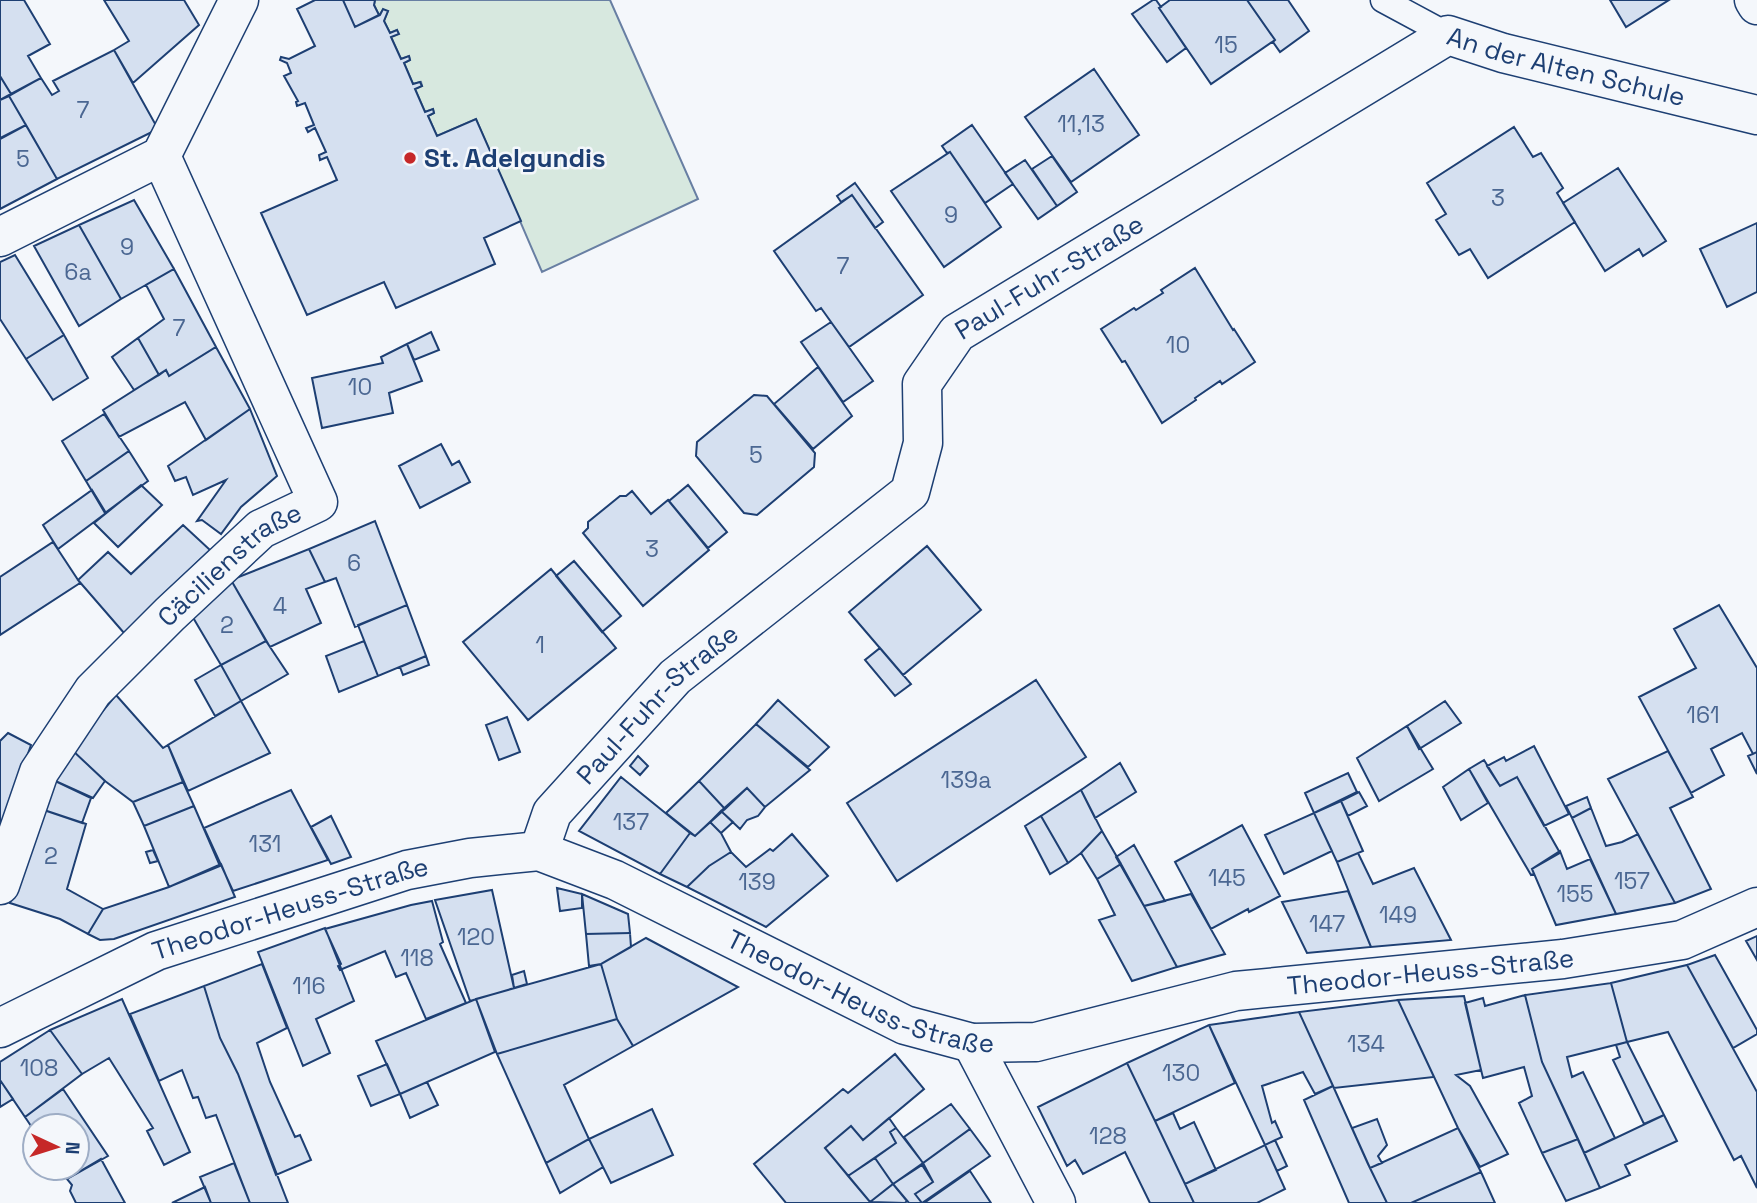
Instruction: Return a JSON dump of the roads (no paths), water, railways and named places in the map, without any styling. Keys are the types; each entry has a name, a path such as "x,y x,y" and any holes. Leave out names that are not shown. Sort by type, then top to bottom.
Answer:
{"street":[{"path":"0,237 161,156 239,0"},
{"path":"1754,0 1757,5"},
{"name":"An der Alten Schule","path":"1448,35 1503,53 1757,115"},
{"name":"Paul-Fuhr-Straße","path":"539,851 552,813 675,677 910,492 923,443 922,384 957,333 1448,35"},
{"name":"Cäcilienstraße","path":"0,885 39,772 93,691 261,529 318,502 161,156"},
{"name":"Theodor-Heuss-Straße","path":"2,1022 156,951 407,870 470,858 539,851 615,880 905,1025 972,1043 1035,1042 1236,991 1563,959 1682,940 1757,907"},
{"path":"972,1043 1056,1203"}],"lane":[{"name":"An der Alten Schule","path":"1383,0 1448,35"}],"place":[{"name":"St. Adelgundis","path":"410,158"}]}
